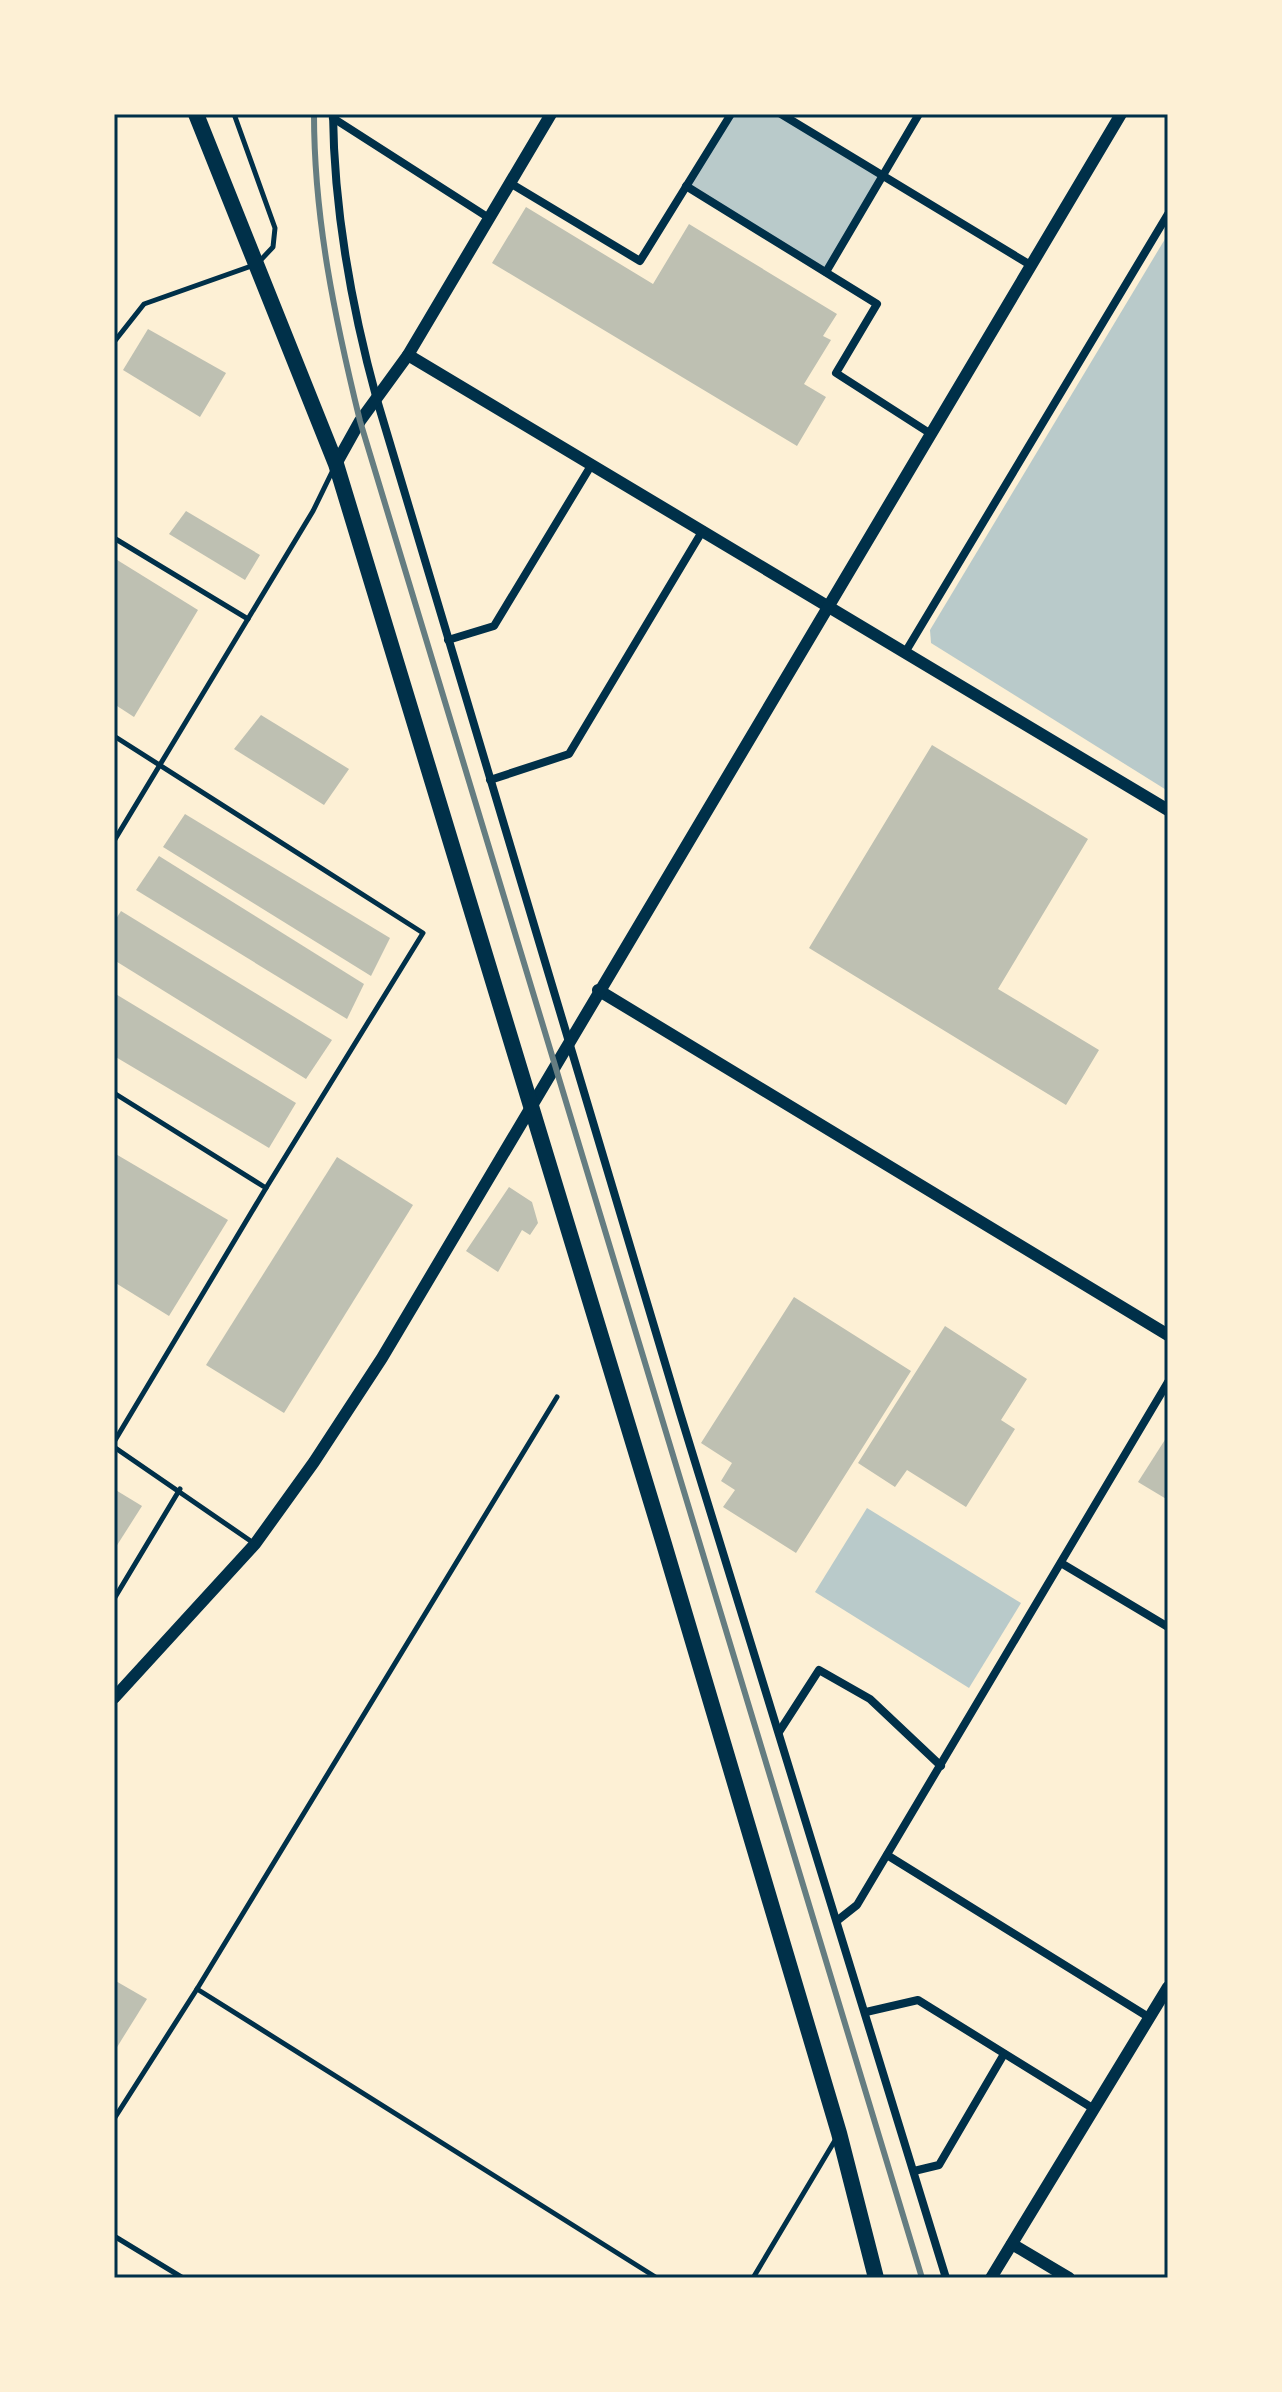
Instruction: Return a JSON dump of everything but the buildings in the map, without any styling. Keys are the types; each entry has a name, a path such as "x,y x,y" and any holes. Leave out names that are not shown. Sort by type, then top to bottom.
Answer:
{"main road":[{"path":"196,114 336,464 839,2133 876,2278"}],"street":[{"path":"336,464 360,421 408,355 550,114"},
{"path":"510,183 640,261 731,114"},
{"path":"781,114 1032,266"},
{"path":"826,272 919,114"},
{"path":"114,1698 255,1544 314,1462 382,1358 1121,114"},
{"path":"333,116 489,218"},
{"path":"333,116 359,323 377,400 946,2278"},
{"path":"686,186 877,304 836,373 931,434"},
{"path":"906,651 1168,214"},
{"path":"408,355 1168,810"},
{"path":"448,640 494,626 592,464"},
{"path":"490,780 569,754 703,530"},
{"path":"598,990 1168,1335"},
{"path":"838,1920 857,1905 1168,1382"},
{"path":"1061,1563 1168,1627"},
{"path":"779,1732 819,1670 870,1699 941,1766"},
{"path":"887,1855 1150,2018"},
{"path":"991,2278 1168,1987"},
{"path":"866,2012 918,2000 1094,2109"},
{"path":"914,2171 939,2165 1004,2054"},
{"path":"1012,2244 1069,2278"}],"lane":[{"path":"114,342 144,304 257,264 273,247 275,228 234,114"},
{"path":"114,841 321,497 336,464"},
{"path":"114,538 248,619"},
{"path":"114,736 423,933 266,1188 114,1445 255,1544"},
{"path":"114,1093 266,1188"},
{"path":"114,2119 197,1989 557,1397"},
{"path":"114,1599 180,1489"},
{"path":"197,1989 657,2278"},
{"path":"753,2278 839,2133"},
{"path":"114,2236 183,2278"}],"shaded area":[{"path":"731,114 781,114 883,175 826,272 686,186"},
{"path":"1168,234 1168,791 931,643 930,630"},
{"path":"867,1508 1021,1603 969,1688 815,1592"}],"railway":[{"path":"314,114 322,230 342,345 360,421 922,2278"}]}
